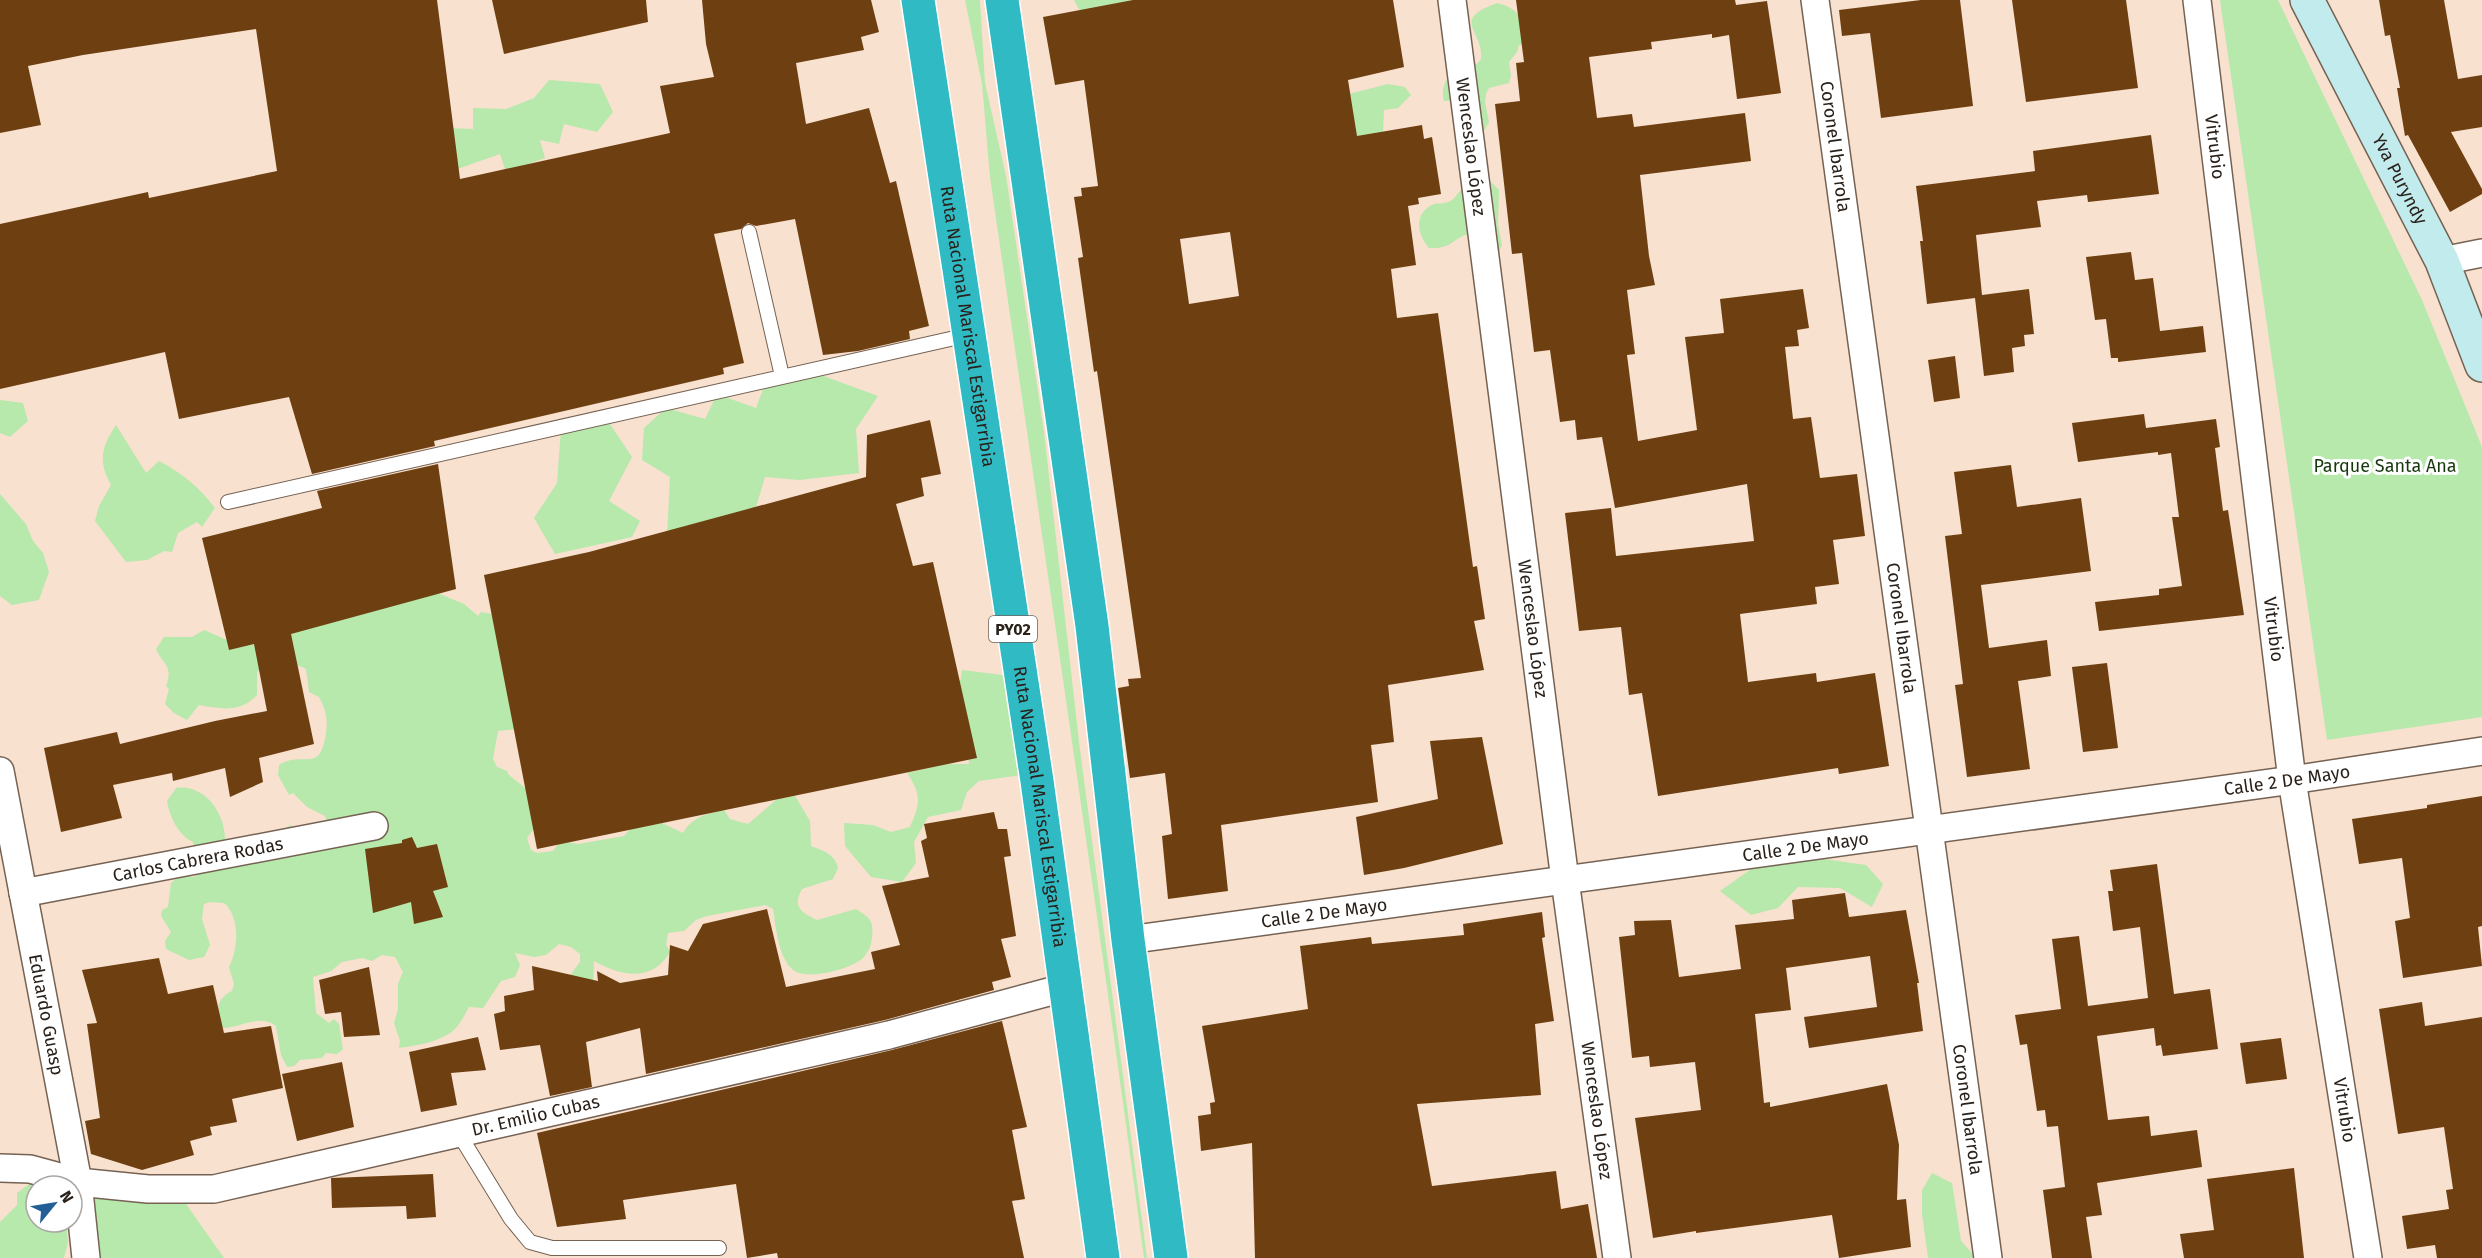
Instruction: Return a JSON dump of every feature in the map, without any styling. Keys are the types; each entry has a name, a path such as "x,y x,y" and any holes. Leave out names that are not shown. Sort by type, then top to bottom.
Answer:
{"highway":[{"name":"Ruta Nacional Mariscal Estigarribia","path":"918,0 1067,987 1103,1258"},
{"path":"1002,0 1092,626 1128,940 1171,1258"}],"main road":[{"name":"Yva Puryndy","path":"2307,0 2442,261 2482,365"}],"street":[{"name":"Wenceslao López","path":"1452,0 1617,1258"},
{"name":"Coronel Ibarrola","path":"1815,0 1931,830 1988,1258"},
{"name":"Vitrubio","path":"2197,0 2292,780 2368,1258"},
{"path":"2442,261 2482,253"},
{"name":"Calle 2 De Mayo","path":"1128,940 2292,780 2482,751"},
{"name":"Eduardo Guasp","path":"0,771 76,1174"},
{"name":"Carlos Cabrera Rodas","path":"23,893 375,826"},
{"name":"Dr. Emilio Cubas","path":"84,1183 148,1189 214,1189 889,1035 1067,987"},
{"name":"Dr. Emilio Cubas","path":"0,1168 30,1169 48,1174"},
{"name":"Eduardo Guasp","path":"83,1234 86,1258"}],"lane":[{"path":"749,232 782,376"},
{"path":"228,502 968,335"},
{"path":"459,1134 511,1219 530,1242 552,1248 719,1248"}],"green space":[{"path":"965,0 980,0 985,83 1006,176 1044,432 1079,742 1147,1258 1144,1258 1088,852 990,177 982,84"},
{"path":"1074,0 1158,0 1080,11"},
{"name":"Parque Santa Ana","path":"2220,0 2278,0 2422,300 2482,447 2482,717 2327,740"},
{"path":"1497,3 1512,9 1519,17 1526,44 1519,45 1517,52 1509,62 1511,76 1509,83 1489,88 1486,94 1485,102 1489,122 1482,134 1458,100 1444,101 1443,92 1446,80 1453,69 1471,62 1477,64 1481,59 1481,49 1472,27 1472,21 1475,15 1483,9"},
{"path":"549,80 600,84 613,112 597,132 564,124 559,144 540,140 545,158 506,172 500,154 446,173 446,128 473,129 473,108 506,109 534,98"},
{"path":"1388,84 1405,87 1411,95 1398,108 1384,110 1383,132 1356,137 1349,94"},
{"path":"1489,180 1499,190 1498,224 1502,245 1493,265 1472,234 1462,236 1444,247 1429,248 1422,236 1419,224 1427,208 1450,201 1468,185"},
{"path":"810,371 878,396 856,429 859,473 799,480 765,477 756,507 666,557 670,477 642,460 644,428 666,408 705,419 717,394 756,408 766,381"},
{"path":"0,400 23,403 28,421 10,437 0,433"},
{"path":"604,415 632,457 609,501 640,521 632,537 555,554 534,518 557,483 561,429"},
{"path":"116,425 146,473 159,461 190,481 215,508 202,527 197,522 178,533 172,552 164,551 147,560 126,562 95,521 99,506 111,485 104,469 103,455 107,441"},
{"path":"0,494 26,524 33,541 43,553 49,572 39,600 12,605 0,596"},
{"path":"423,587 464,604 478,616 481,612 492,614 502,623 518,729 498,731 493,759 497,767 507,771 540,800 538,823 527,838 531,850 537,853 553,851 558,844 566,842 578,844 624,836 630,829 662,823 683,833 695,820 724,810 730,819 748,824 777,799 795,796 810,821 811,846 832,856 838,868 833,879 802,889 798,905 806,914 817,920 856,909 865,915 872,923 872,941 863,958 839,970 818,974 800,973 793,970 781,950 773,909 765,905 707,916 696,920 684,931 668,933 666,945 670,952 663,962 645,972 625,973 594,961 593,987 568,978 580,962 580,954 571,947 559,944 546,955 534,957 515,953 520,965 515,977 501,981 483,1008 469,1007 451,1033 421,1044 399,1048 400,1041 394,1023 398,1009 398,984 403,972 395,957 382,955 372,961 362,958 342,962 331,971 313,977 316,1013 329,1023 334,1019 339,1024 343,1049 337,1054 326,1053 322,1058 300,1060 294,1066 287,1067 281,1055 276,1026 270,1022 257,1021 223,1028 218,1007 222,998 232,991 234,984 229,967 236,943 236,934 229,909 224,903 204,904 202,919 210,945 204,957 189,960 166,949 165,941 171,932 161,916 162,910 168,907 171,883 180,875 195,877 198,863 193,842 183,835 176,825 167,801 176,788 198,791 207,798 220,816 224,827 224,848 280,833 290,825 333,837 325,816 307,807 293,793 289,795 278,775 279,765 296,759 315,758 320,754 326,733 326,715 319,697 309,692 306,669 281,664 268,666 257,672 257,695 251,701 230,708 199,705 187,720 174,713 165,704 169,689 166,686 169,673 156,649 164,637 192,637 204,630 227,640"},
{"path":"962,670 1011,676 1029,774 979,781 967,792 961,810 928,817 914,842 916,863 902,882 871,877 845,846 844,823 873,825 891,832 910,827 918,800 915,787 907,773 947,764 969,764 952,686 961,679"},
{"path":"1824,859 1866,865 1883,884 1872,907 1840,888 1798,887 1778,908 1751,915 1720,891 1754,867"},
{"path":"1932,1173 1952,1183 1961,1241 1972,1253 1973,1258 1928,1258 1922,1214 1922,1190"},
{"path":"156,1174 172,1184 224,1258 88,1258 87,1197 126,1179"},
{"path":"24,1188 24,1234 67,1234 68,1242 64,1258 0,1258 0,1222 17,1205 17,1193"}],"building":[{"path":"0,0 437,0 460,179 670,133 660,86 714,77 706,44 702,0 871,0 879,32 861,37 864,50 796,63 806,124 869,108 890,183 896,181 929,326 909,331 910,339 858,351 823,355 795,219 756,226 748,223 741,229 714,234 744,363 723,368 724,374 434,441 435,446 312,474 289,397 179,419 165,352 0,389 0,224 148,192 149,198 277,171 256,29 83,55 28,66 41,125 0,133"},
{"path":"492,0 646,0 648,22 504,54"},
{"path":"1133,0 1393,0 1404,67 1348,80 1357,136 1422,125 1424,139 1432,137 1441,194 1418,198 1419,204 1408,206 1416,265 1391,269 1397,318 1438,313 1473,567 1477,566 1485,619 1474,621 1484,670 1388,685 1394,742 1371,745 1378,802 1221,825 1228,891 1168,899 1162,836 1172,834 1165,773 1130,778 1118,688 1129,686 1128,679 1141,678 1097,371 1094,372 1078,258 1083,257 1074,197 1082,196 1081,188 1098,186 1084,80 1055,85 1043,17","holes":["1230,232 1239,296 1189,304 1180,239"]},
{"path":"1516,0 1735,0 1736,5 1767,1 1781,93 1737,99 1729,35 1712,38 1712,34 1651,42 1652,49 1589,57 1597,118 1632,114 1634,127 1745,113 1751,161 1640,175 1649,256 1655,285 1627,290 1635,354 1627,355 1638,441 1697,430 1685,337 1724,333 1720,299 1803,289 1809,328 1797,330 1799,346 1785,347 1793,419 1811,417 1820,478 1857,474 1865,536 1833,540 1839,584 1815,587 1817,604 1740,614 1748,682 1816,673 1817,682 1875,673 1889,766 1839,774 1838,768 1658,796 1642,693 1629,695 1621,627 1579,631 1565,513 1611,508 1616,556 1754,541 1747,484 1615,508 1602,437 1577,440 1575,420 1560,422 1550,350 1534,352 1522,253 1512,254 1495,104 1520,101 1516,63 1524,62"},
{"path":"1921,0 1960,0 1973,106 1881,118 1870,33 1842,36 1839,10"},
{"path":"2012,0 2126,0 2138,88 2026,102"},
{"path":"2379,0 2444,0 2458,79 2482,75 2482,127 2451,132 2482,189 2482,194 2450,212 2408,135 2405,136 2397,88 2400,88 2390,35 2385,36"},
{"path":"2151,135 2159,194 2088,202 2087,195 2037,201 2041,227 1976,235 1982,295 2029,289 2034,334 2024,335 2025,346 2012,348 2014,372 1984,376 1975,298 1927,304 1920,241 1923,241 1916,186 2035,171 2033,151"},
{"path":"2131,252 2135,280 2153,278 2160,331 2203,326 2206,352 2118,362 2118,358 2111,358 2106,319 2095,320 2086,257"},
{"path":"1955,356 1960,398 1934,402 1928,360"},
{"path":"2144,414 2146,428 2216,419 2220,447 2215,448 2223,511 2228,510 2244,615 2099,631 2095,602 2159,595 2159,589 2182,586 2172,517 2179,517 2171,453 2158,455 2158,452 2078,462 2072,423"},
{"path":"930,420 941,474 921,478 924,496 896,504 913,566 933,562 977,758 537,849 484,575 589,552 866,477 867,435"},
{"path":"438,464 456,589 291,634 314,744 259,758 263,782 230,797 225,768 173,781 172,773 113,785 122,818 61,832 44,748 117,732 120,744 267,711 254,644 229,650 202,538 322,508 317,491"},
{"path":"2011,465 2017,507 2081,498 2091,571 1981,585 1989,648 2047,640 2051,676 2018,681 2030,769 1967,777 1955,685 1963,684 1945,536 1962,534 1954,472"},
{"path":"2107,663 2118,748 2083,752 2072,667"},
{"path":"1482,737 1503,844 1404,868 1364,875 1356,817 1438,799 1430,741"},
{"path":"2482,796 2482,926 2478,927 2482,966 2403,978 2395,921 2410,918 2402,858 2359,864 2352,819 2427,808 2427,805"},
{"path":"994,812 998,829 1007,829 1011,856 1004,857 1016,936 1001,939 1011,977 992,982 994,990 885,1020 646,1074 640,1028 586,1042 592,1087 550,1096 540,1045 500,1050 494,1014 505,1011 504,996 534,990 532,966 598,981 597,971 620,983 668,975 670,945 688,951 703,924 767,909 786,987 875,969 871,952 900,945 882,886 929,877 921,841 927,838 924,824"},
{"path":"412,837 417,848 437,844 448,887 433,891 443,917 414,924 411,902 373,913 365,849 402,843 402,840"},
{"path":"2157,864 2174,994 2210,989 2218,1049 2163,1056 2161,1045 2156,1046 2154,1028 2097,1036 2108,1120 2149,1116 2151,1136 2197,1130 2202,1167 2097,1183 2102,1215 2086,1217 2092,1258 2052,1258 2043,1190 2065,1187 2058,1126 2047,1127 2045,1110 2037,1111 2027,1044 2020,1045 2015,1015 2061,1009 2052,939 2079,936 2088,1006 2148,998 2140,927 2113,931 2108,891 2113,891 2110,870"},
{"path":"1845,893 1849,917 1906,910 1919,983 1917,983 1923,1031 1809,1048 1804,1017 1877,1007 1870,956 1786,968 1791,1010 1755,1014 1764,1103 1770,1102 1770,1107 1887,1084 1899,1145 1897,1200 1906,1199 1911,1247 1839,1258 1832,1215 1653,1238 1635,1118 1701,1110 1695,1062 1650,1067 1649,1056 1632,1058 1619,937 1635,935 1634,921 1671,920 1679,977 1741,969 1735,925 1794,919 1792,900"},
{"path":"1542,912 1545,937 1542,938 1554,1021 1535,1024 1541,1095 1417,1104 1432,1186 1556,1171 1561,1209 1588,1204 1597,1258 1255,1258 1252,1143 1201,1151 1198,1116 1211,1114 1210,1103 1215,1102 1202,1026 1308,1009 1300,946 1371,937 1372,944 1464,935 1463,924"},
{"path":"159,958 168,994 213,985 224,1033 271,1026 283,1088 232,1099 237,1122 210,1127 212,1135 190,1141 194,1155 142,1170 91,1154 85,1121 100,1118 87,1024 97,1023 82,970"},
{"path":"369,967 380,1035 344,1037 341,1012 325,1014 319,980"},
{"path":"2422,1002 2425,1026 2482,1017 2482,1258 2437,1258 2435,1245 2407,1249 2402,1216 2449,1209 2446,1190 2453,1189 2444,1127 2398,1134 2379,1009"},
{"path":"1002,1021 1027,1127 1012,1130 1025,1199 1012,1201 1024,1258 778,1258 777,1253 747,1258 736,1184 623,1200 626,1219 557,1227 537,1133 892,1050"},
{"path":"478,1037 486,1070 451,1073 457,1105 421,1112 409,1052"},
{"path":"2281,1038 2287,1079 2246,1084 2240,1043"},
{"path":"342,1062 354,1127 297,1141 282,1074"},
{"path":"2294,1168 2304,1258 2184,1258 2180,1234 2214,1230 2207,1179"},
{"path":"433,1174 436,1217 407,1219 406,1206 332,1208 331,1178"}]}
